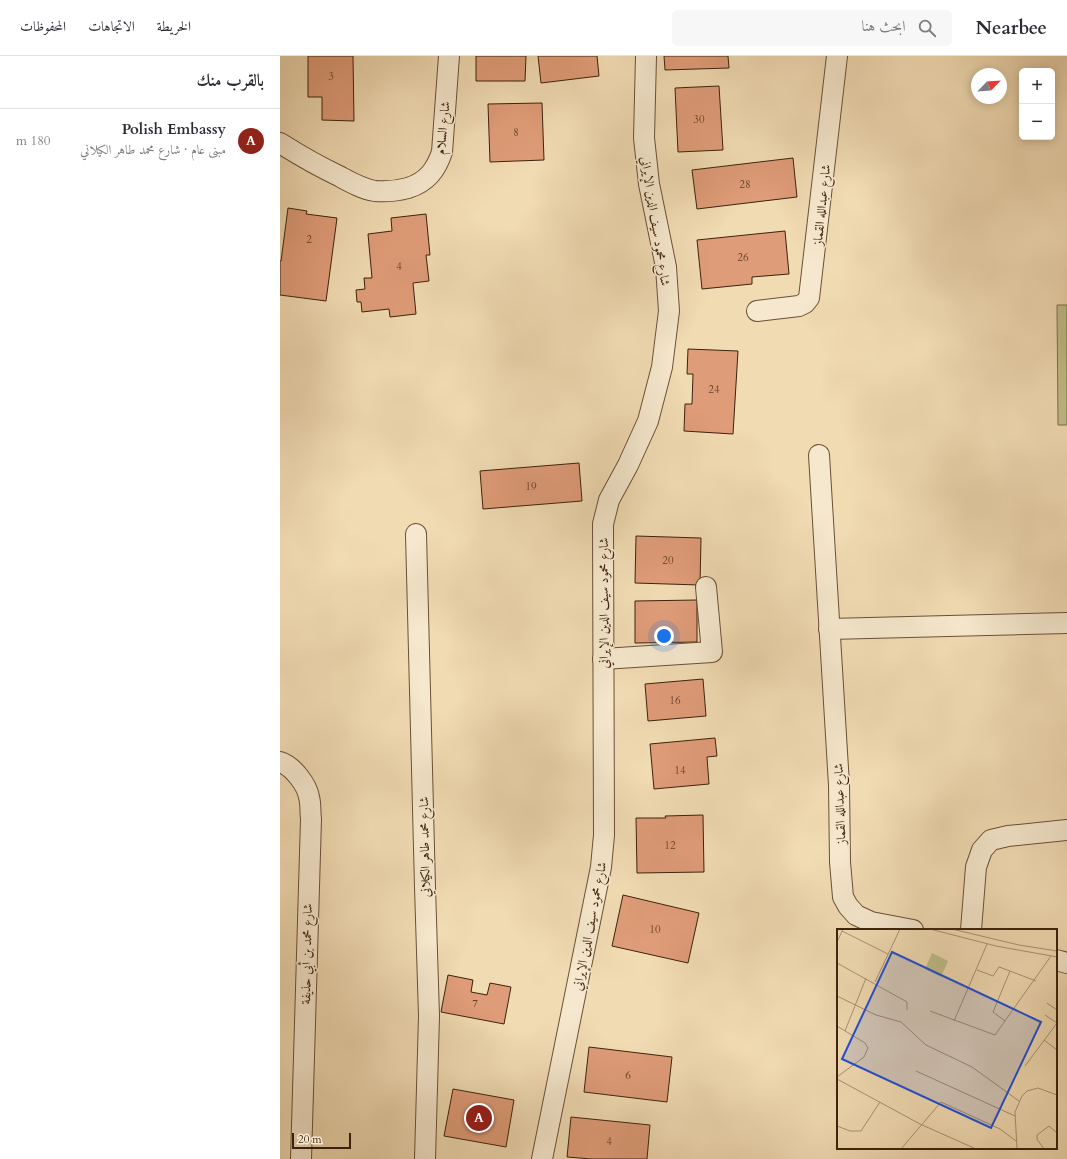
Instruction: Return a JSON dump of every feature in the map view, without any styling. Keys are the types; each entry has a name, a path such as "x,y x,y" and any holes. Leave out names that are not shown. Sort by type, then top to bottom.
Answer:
{"street":[{"name":"شارع السلام","path":"280,143 309,161 356,185 374,190 396,192 418,185 429,176 438,165 442,152 449,56"},
{"name":"شارع محمود سيف الدين الإيراني","path":"542,1159 601,867 604,835 603,524 609,500 628,465 648,421 662,367 669,311 666,267 649,184 644,138 646,56"},
{"name":"شارع عبدالله القماز","path":"757,311 799,306 805,303 809,298 838,56"},
{"name":"شارع عبدالله القماز","path":"819,455 839,785 840,862 843,897 848,906 856,915 871,922 908,929"},
{"name":"شارع محمد طاهر الكيلاني","path":"416,534 429,1016 425,1159"},
{"path":"603,659 712,652 706,587"},
{"path":"829,629 1067,623"},
{"name":"شارع محمد بن أبي حذيفة","path":"280,762 284,763 299,776 309,796 311,819 301,1159"},
{"path":"971,929 976,867 982,850 991,840 1008,836 1067,830"},
{"path":"1057,960 1067,963"}],"shaded area":[{"path":"1057,305 1067,305 1067,425 1058,425"}],"building":[{"path":"308,56 353,56 354,121 322,120 322,97 308,97"},
{"path":"476,56 526,56 525,81 476,81"},
{"path":"538,56 597,56 599,76 541,83"},
{"path":"664,56 728,56 729,68 665,70"},
{"path":"719,86 723,150 678,152 675,88"},
{"path":"542,103 544,160 490,162 488,104"},
{"path":"793,158 797,197 697,209 692,170"},
{"path":"288,208 307,211 306,214 337,218 326,301 280,295 280,261"},
{"path":"426,214 430,255 426,255 429,281 413,283 416,314 390,317 389,309 362,312 361,302 357,302 356,290 365,289 364,278 372,278 368,234 392,231 391,218"},
{"path":"785,231 789,274 752,277 752,284 702,289 697,240"},
{"path":"688,349 738,351 733,434 684,431 685,404 692,404 693,374 687,374"},
{"path":"579,463 582,501 483,509 480,471"},
{"path":"636,536 701,538 700,585 635,583"},
{"path":"697,600 697,642 635,643 635,601"},
{"path":"703,679 706,716 648,721 645,684"},
{"path":"715,738 717,756 707,757 709,784 654,789 650,744"},
{"path":"703,815 704,872 637,873 636,818 666,818 665,816"},
{"path":"623,895 699,913 688,963 612,946"},
{"path":"448,975 473,980 471,992 487,995 490,983 511,987 504,1024 441,1012"},
{"path":"589,1047 672,1057 667,1102 584,1092"},
{"path":"453,1089 514,1100 506,1147 444,1136"},
{"path":"571,1117 650,1125 647,1159 592,1159 567,1157"}],"place":[{"name":"Polish Embassy","path":"479,1118"}]}
